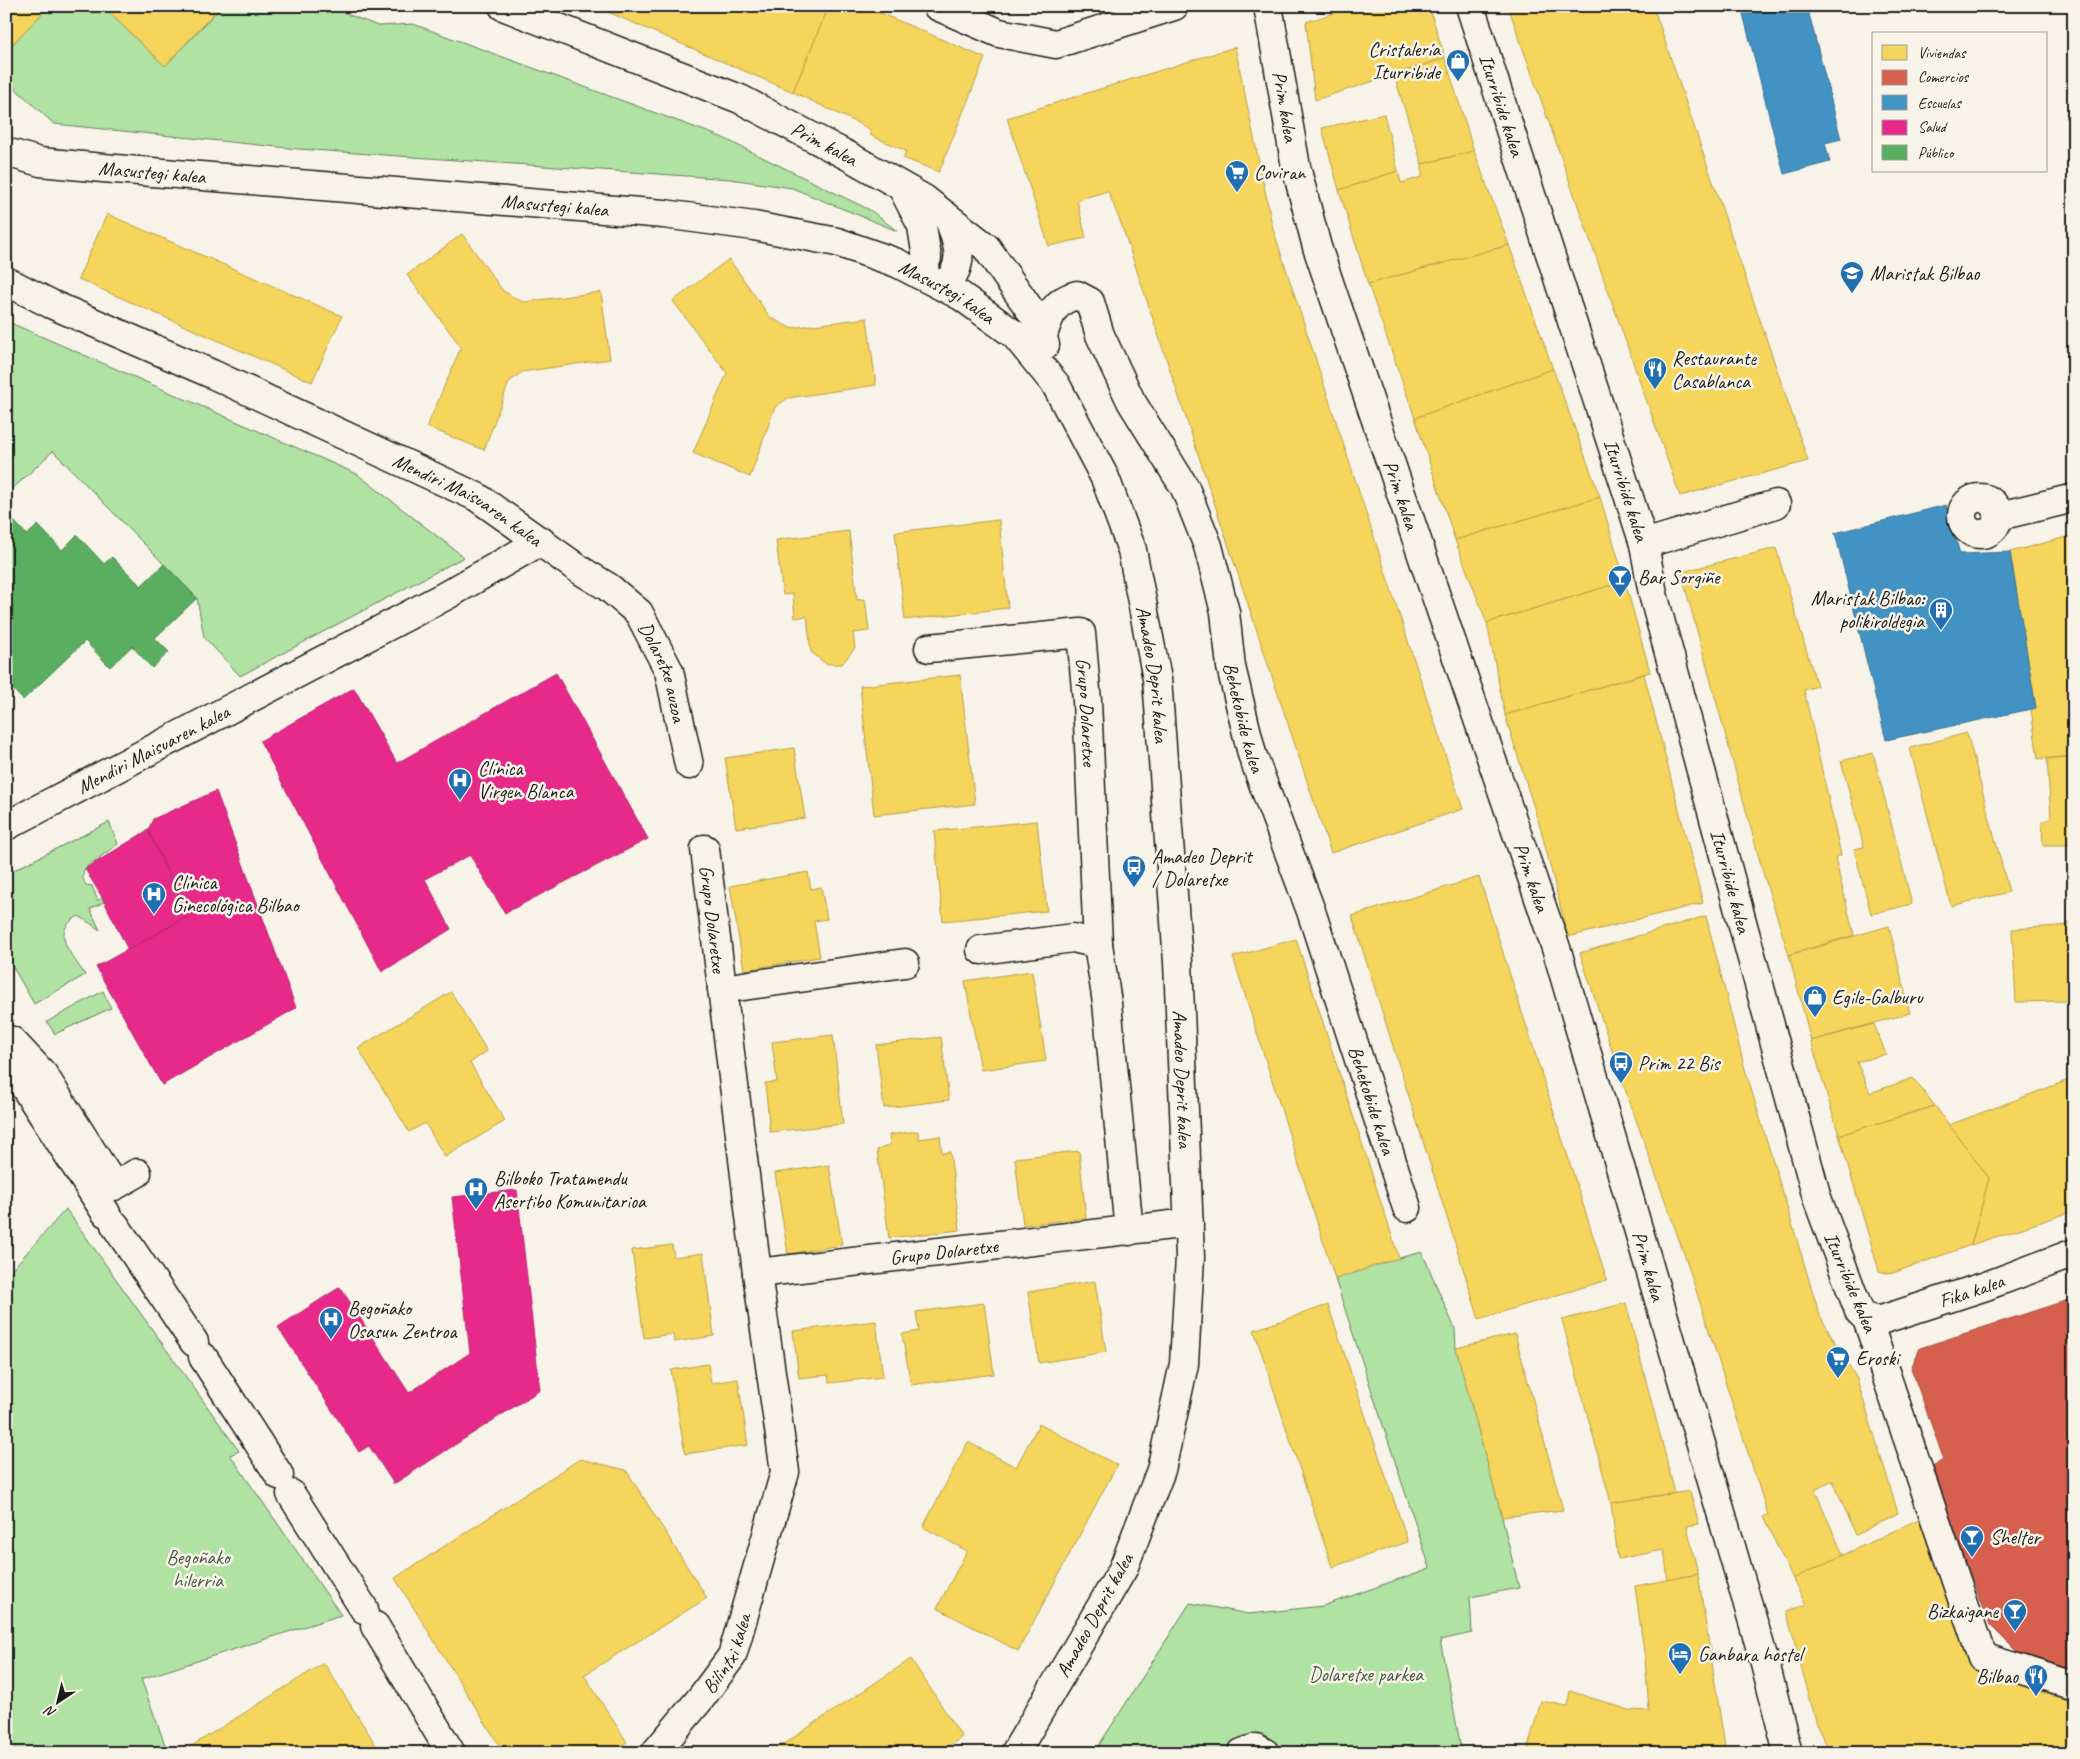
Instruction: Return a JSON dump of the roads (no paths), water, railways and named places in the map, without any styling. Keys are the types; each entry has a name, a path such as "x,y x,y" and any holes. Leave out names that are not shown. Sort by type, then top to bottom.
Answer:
{"street":[{"name":"Prim kalea","path":"503,6 740,99 852,158 924,199 986,248 1038,321 1056,385"},
{"path":"937,6 999,33 1056,44 1174,6"},
{"name":"Prim kalea","path":"1268,6 1296,167 1317,247 1557,951 1766,1663 1788,1753"},
{"name":"Iturribide kalea","path":"1470,6 1644,544 1653,594 1817,1198 1859,1311 1868,1319 1982,1657 2074,1686"},
{"name":"Masustegi kalea","path":"6,152 40,162 76,166 664,214 745,225 837,242 897,263 961,296 1015,335 1056,385"},
{"path":"902,187 922,226 927,258 920,275"},
{"path":"944,288 954,277 959,260 957,242 949,219"},
{"name":"Mendiri Maisuaren kalea","path":"6,281 51,304 212,374 477,497 541,541 447,595 6,826"},
{"name":"Behekobide kalea","path":"1042,335 1050,315 1063,299 1077,296 1090,302 1100,334 1131,401 1185,488 1208,546 1225,612 1231,667 1252,754 1312,911 1407,1208"},
{"name":"Amadeo Deprit kalea","path":"1015,1753 1123,1569 1161,1470 1184,1364 1190,1257 1178,962 1157,679 1132,550 1105,478 1056,385"},
{"path":"1999,516 2074,498"},
{"path":"1644,544 1776,504"},
{"name":"Dolaretxe auzoa","path":"541,541 580,570 608,587 639,613 669,671 689,765"},
{"name":"Grupo Dolaretxe","path":"928,648 1081,633 1087,701 1098,944 1107,1003 1129,1231"},
{"name":"Grupo Dolaretxe","path":"704,849 757,1273 785,1472 765,1536"},
{"path":"981,950 1073,938 1098,944"},
{"name":"Grupo Dolaretxe","path":"722,989 905,963"},
{"path":"6,1039 12,1040 44,1074 114,1186 137,1173"},
{"path":"6,1058 285,1484 370,1618 452,1753"},
{"name":"Grupo Dolaretxe","path":"757,1273 1189,1223"},
{"name":"Fika kalea","path":"1868,1319 1881,1320 1986,1286 2074,1253"},
{"name":"Bilintxi kalea","path":"655,1753 701,1698 732,1656 765,1536"},
{"path":"1242,1753 1256,1748 1265,1753"}],"place":[{"name":"Cristalería Iturribide","path":"1458,82"},
{"name":"Coviran","path":"1237,193"},
{"name":"Maristak Bilbao","path":"1852,294"},
{"name":"Restaurante Casablanca","path":"1655,390"},
{"name":"Bar Sorgiñe","path":"1620,598"},
{"name":"Maristak Bilbao: polikiroldegia","path":"1941,631"},
{"name":"Clínica Virgen Blanca","path":"460,801"},
{"name":"Amadeo Deprit / Dolaretxe","path":"1134,888"},
{"name":"Clínica Ginecológica Bilbao","path":"154,915"},
{"name":"Egile-Galburu","path":"1815,1018"},
{"name":"Prim 22 Bis","path":"1621,1084"},
{"name":"Bilboko Tratamendu Asertibo Komunitarioa","path":"476,1210"},
{"name":"Begoñako Osasun Zentroa","path":"331,1340"},
{"name":"Eroski","path":"1838,1379"},
{"name":"Shelter","path":"1972,1558"},
{"name":"Bizkaigane","path":"2015,1632"},
{"name":"Ganbara hostel","path":"1680,1675"},
{"name":"Bilbao","path":"2036,1697"}],"park label":[{"name":"Begoñako hilerria","path":"198,1568"},
{"name":"Dolaretxe parkea","path":"1366,1674"}]}
